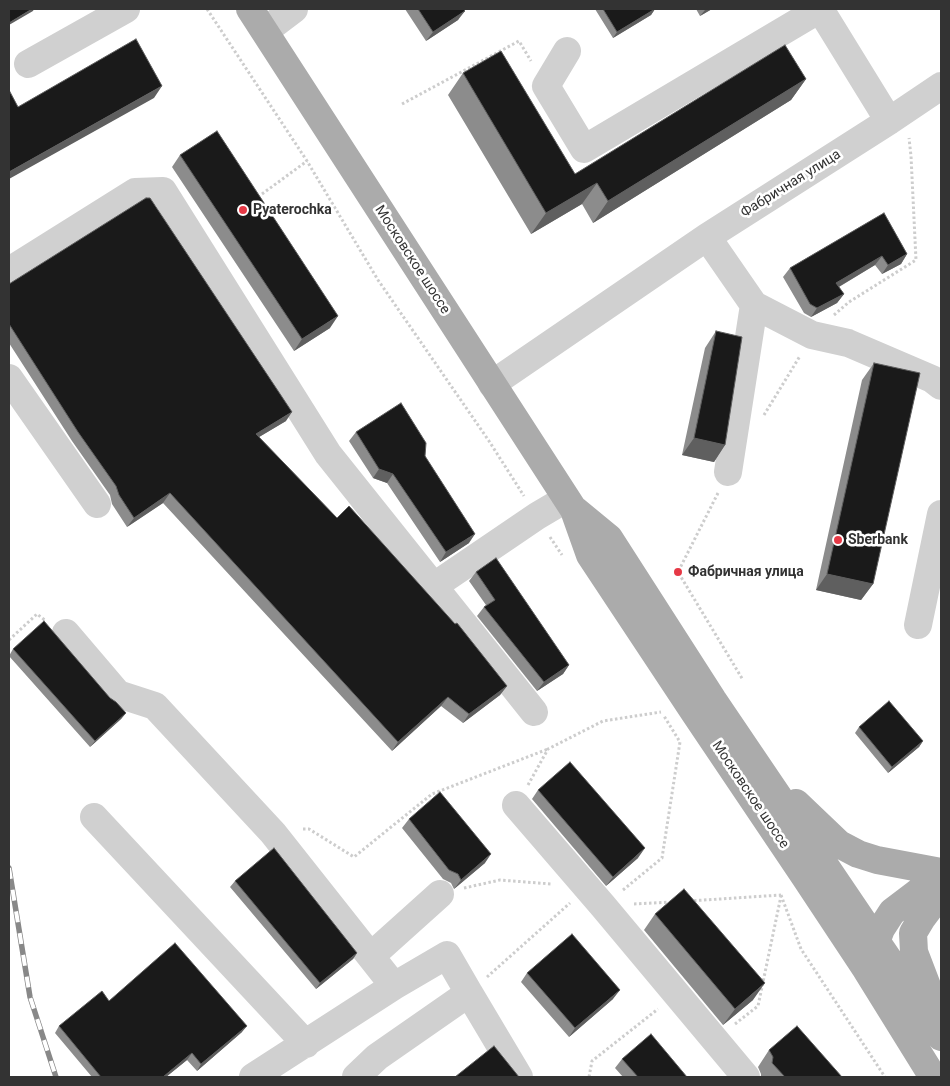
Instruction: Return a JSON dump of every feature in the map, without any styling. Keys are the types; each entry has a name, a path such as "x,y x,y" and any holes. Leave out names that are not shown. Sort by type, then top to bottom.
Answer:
{"main road":[{"name":"Московское шоссе","path":"258,20 492,384 566,506 590,555 866,969 933,1077"},
{"name":"Московское шоссе","path":"566,506 609,538 713,700 941,1037"},
{"path":"758,766 839,844 858,854 877,860 941,872"},
{"path":"866,969 881,929 892,912 924,887 941,884"},
{"path":"941,898 934,902 913,933 914,952 941,1022"}],"lane":[{"path":"28,64 126,9"},
{"path":"258,20 294,9"},
{"path":"567,51 546,86 584,150 820,9 897,116"},
{"name":"Фабричная улица","path":"492,384 707,237 941,88"},
{"path":"9,272 135,192 163,191 328,454 534,712"},
{"path":"707,237 754,305 812,335 848,343 932,379 941,386"},
{"path":"728,472 754,305"},
{"path":"9,378 97,504"},
{"path":"434,586 537,516 566,506"},
{"path":"918,625 941,514"},
{"path":"66,633 118,694 155,706 273,833 394,986"},
{"path":"516,805 746,1077"},
{"path":"94,817 306,1044"},
{"path":"371,956 440,894"},
{"path":"253,1077 394,986 447,955 519,1077"},
{"path":"356,1077 377,1057 470,993"}],"path":[{"path":"207,9 307,161 378,280 489,441"},
{"path":"402,104 519,41 546,86"},
{"path":"763,416 812,335 849,302 916,260 911,156 897,116"},
{"path":"262,194 307,161"},
{"path":"728,472 678,572 743,680"},
{"path":"9,640 37,614 66,633"},
{"path":"273,833 309,828 354,857 432,794 548,749 603,721 661,712"},
{"path":"470,993 595,897 662,858 680,742"},
{"path":"516,805 548,749"},
{"path":"440,894 500,880 595,897 781,895"},
{"path":"715,1040 758,1006 781,895"},
{"path":"781,895 801,949 885,1077"},
{"path":"589,1077 592,1061 677,995"}],"building":[{"path":"9,9 32,9 9,23"},
{"path":"418,9 463,9 465,11 433,32"},
{"path":"603,9 655,9 617,32"},
{"path":"136,39 162,86 9,172 9,90 18,107"},
{"path":"785,45 806,79 608,201 597,183 546,213 463,73 501,51 575,174"},
{"path":"217,131 338,316 302,339 180,155"},
{"path":"146,198 150,198 292,412 256,434 337,518 349,506 455,624 457,623 507,686 469,714 448,697 398,742 170,493 134,518 119,495 116,486 78,432 9,324 9,284"},
{"path":"884,213 907,254 888,265 882,256 836,283 844,294 817,308 810,304 790,268"},
{"path":"716,331 742,337 725,445 694,438"},
{"path":"874,363 920,373 873,584 827,574"},
{"path":"401,403 426,443 425,456 475,534 446,552 393,474 379,469 356,432"},
{"path":"496,558 569,665 544,682 484,607 495,600 476,572"},
{"path":"44,621 110,698 126,713 95,741 13,649"},
{"path":"889,701 923,741 892,767 859,727"},
{"path":"570,762 645,848 613,877 538,790"},
{"path":"440,792 491,854 461,880 458,874 449,870 409,819"},
{"path":"274,848 357,953 320,983 235,881"},
{"path":"684,889 765,983 735,1009 655,914"},
{"path":"572,934 620,990 575,1028 527,973"},
{"path":"175,943 247,1026 201,1064 192,1053 163,1077 101,1077 59,1026 102,991 109,1001"},
{"path":"797,1026 842,1077 785,1077 772,1063 773,1057 769,1050"},
{"path":"651,1034 687,1077 638,1077 622,1059"},
{"path":"494,1046 519,1077 455,1077"}],"railway":[{"path":"9,868 30,997 56,1077"}],"place":[{"name":"Pyaterochka","path":"243,210"},
{"name":"Sberbank","path":"838,540"},
{"name":"Фабричная улица","path":"678,572"}]}
